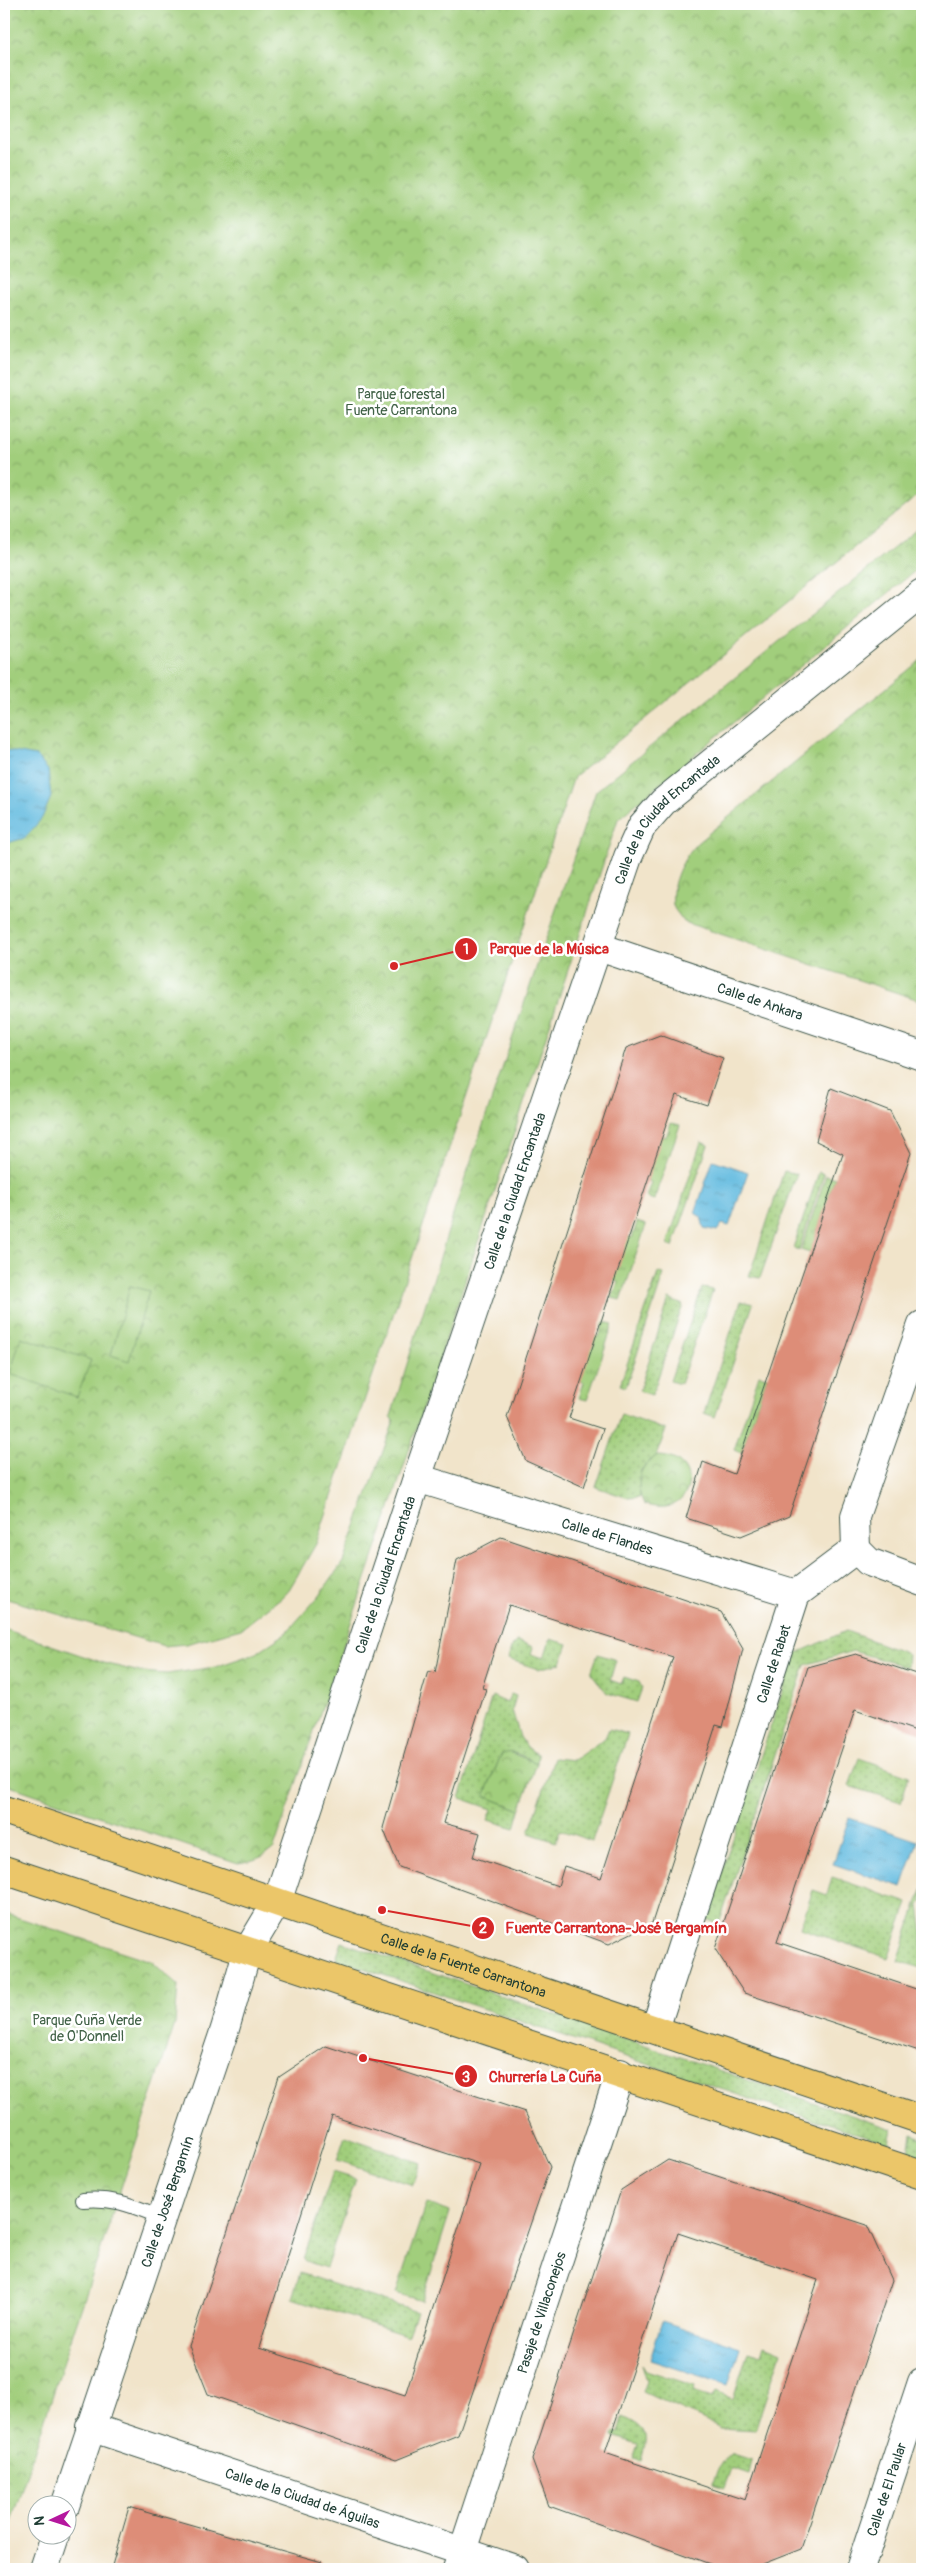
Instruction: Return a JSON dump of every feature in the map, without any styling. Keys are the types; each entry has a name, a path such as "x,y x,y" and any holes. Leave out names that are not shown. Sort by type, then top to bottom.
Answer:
{"main road":[{"name":"Calle de la Fuente Carrantona","path":"4,1810 922,2120"},
{"path":"4,1870 922,2174"}],"street":[{"name":"Calle de la Ciudad Encantada","path":"277,1902 417,1478 628,857 642,826 663,802 922,593"},
{"name":"Calle de Ankara","path":"599,947 922,1056"},
{"path":"922,1325 855,1516 856,1549 869,1562 922,1582"},
{"name":"Calle de Flandes","path":"417,1478 796,1594"},
{"path":"796,1594 856,1549"},
{"name":"Calle de Rabat","path":"655,2029 796,1594"},
{"name":"Calle de José Bergamín","path":"68,2496 90,2426 225,2029 247,1952 277,1902"},
{"name":"Pasaje de Villaconejos","path":"459,2561 620,2073"},
{"name":"Calle de El Paular","path":"860,2569 922,2382"},
{"name":"Calle de la Ciudad de Águilas","path":"90,2426 459,2561 515,2569"},
{"path":"44,2569 52,2546"}],"lane":[{"path":"83,2200 103,2198 122,2202 161,2217"}],"green space":[{"name":"Parque forestal Fuente Carrantona","path":"4,4 922,4 922,492 574,777 316,1544 287,1593 241,1629 186,1644 164,1646 4,1598"},
{"path":"922,525 922,565 618,819 386,1520 274,1848 258,1858 238,1863 4,1784 4,1629 104,1663 140,1672 167,1674 215,1667 256,1653 285,1634 319,1596 343,1562 394,1421 391,1416 458,1199 596,791"},
{"path":"922,659 922,1001 684,922 673,905 674,888 682,863 697,843"},
{"path":"671,1123 680,1125 654,1200 646,1197 651,1182 646,1180 661,1136 666,1137"},
{"path":"701,1142 708,1145 673,1247 667,1245"},
{"path":"784,1171 797,1174 760,1278 749,1276"},
{"path":"819,1172 824,1174 799,1250 793,1248"},
{"path":"826,1175 835,1178 810,1253 801,1250"},
{"path":"637,1222 646,1225 621,1300 612,1298 618,1282 613,1280 628,1236 632,1238"},
{"path":"658,1273 664,1274 626,1387 620,1385"},
{"path":"130,1286 149,1291 129,1361 111,1355"},
{"path":"702,1288 713,1290 680,1384 670,1381"},
{"path":"669,1299 683,1305 652,1395 639,1391"},
{"path":"741,1301 753,1304 715,1417 704,1413"},
{"path":"604,1322 613,1324 587,1400 579,1398 584,1382 579,1381 594,1336 599,1337"},
{"path":"21,1337 91,1360 77,1397 10,1374"},
{"path":"759,1375 767,1377 741,1453 734,1450"},
{"path":"621,1414 666,1430 656,1456 641,1470 639,1479 640,1497 628,1498 596,1487"},
{"path":"656,1456 672,1459 683,1466 688,1476 688,1487 683,1497 674,1504 661,1507 644,1504 641,1497 639,1483 642,1471 645,1465"},
{"path":"846,1631 908,1654 907,1667 853,1651 805,1665 719,1924 706,1919 795,1654"},
{"path":"550,1639 568,1644 561,1663 538,1669 508,1659 512,1645 518,1641 533,1647 531,1654 544,1658"},
{"path":"598,1654 616,1660 610,1680 621,1684 624,1677 639,1682 642,1688 637,1702 607,1693 591,1673"},
{"path":"511,1694 516,1696 512,1710 520,1737 527,1747 538,1755 537,1763 514,1753 501,1755 484,1796 520,1810 515,1828 488,1820 492,1809 460,1798 492,1696 507,1703"},
{"path":"609,1729 628,1734 592,1841 560,1830 556,1842 529,1833 554,1758 574,1760 605,1738"},
{"path":"506,1751 537,1763 520,1810 484,1796 501,1755"},
{"path":"859,1758 909,1776 901,1802 849,1786"},
{"path":"832,1877 908,1903 888,1958 800,1928 813,1890 827,1895"},
{"path":"922,1889 922,1902 919,1905 922,1926 922,1968 898,1961"},
{"name":"Parque Cuña Verde de O'Donnell","path":"4,1913 151,1961 178,1985 175,2024 4,2543"},
{"path":"342,1942 892,2129 889,2143 780,2109 336,1959"},
{"path":"912,2134 922,2138 922,2157 909,2152"},
{"path":"345,2136 421,2163 413,2185 337,2160"},
{"path":"333,2172 356,2179 326,2268 303,2260"},
{"path":"426,2203 450,2212 422,2301 396,2293"},
{"path":"300,2273 417,2312 408,2336 292,2298"},
{"path":"764,2345 781,2352 755,2430 721,2428 643,2392 647,2381 642,2364 646,2370 695,2386 693,2392 712,2398 715,2392 733,2399 748,2351 761,2355"},
{"path":"623,2417 638,2425 644,2433 645,2444 641,2461 633,2459 638,2444 613,2436 614,2432 619,2433"},
{"path":"733,2454 752,2460 749,2474 731,2468 724,2488 713,2484 717,2470"}],"water":[{"path":"4,750 36,756 48,770 51,797 42,818 25,838 4,844"},
{"path":"713,1160 748,1172 729,1226 722,1224 717,1231 704,1228 701,1217 695,1213"},
{"path":"849,1818 918,1841 902,1887 833,1864"},
{"path":"662,2321 740,2347 728,2385 650,2360"}],"building":[{"path":"660,1035 723,1058 707,1105 676,1095 569,1418 603,1429 584,1487 526,1461 507,1417 626,1048"},
{"path":"831,1088 890,1111 911,1153 789,1516 741,1536 686,1518 703,1462 734,1474 843,1154 816,1141"},
{"path":"501,1537 721,1612 743,1649 723,1727 716,1725 652,1923 609,1944 399,1867 383,1828 428,1671 435,1673 457,1560","holes":["509,1605 673,1657 601,1878 564,1866 558,1886 473,1857 480,1833 443,1823 486,1689 482,1688"]},
{"path":"856,1654 922,1676 922,1733 855,1710 777,1942 922,1991 922,2052 744,1993 715,1949 808,1667"},
{"path":"326,2046 525,2112 550,2167 458,2435 396,2460 208,2394 189,2346 279,2077","holes":["332,2116 479,2164 405,2395 259,2348"]},
{"path":"668,2160 867,2225 892,2280 801,2549 750,2569 724,2569 549,2506 532,2460 621,2190","holes":["678,2233 818,2280 745,2500 605,2453"]},
{"path":"129,2507 322,2562 320,2569 111,2569"}],"place":[{"name":"Parque de la Música","path":"394,966"},
{"name":"Fuente Carrantona-José Bergamín","path":"382,1910"},
{"name":"Churrería La Cuña","path":"363,2058"}]}
